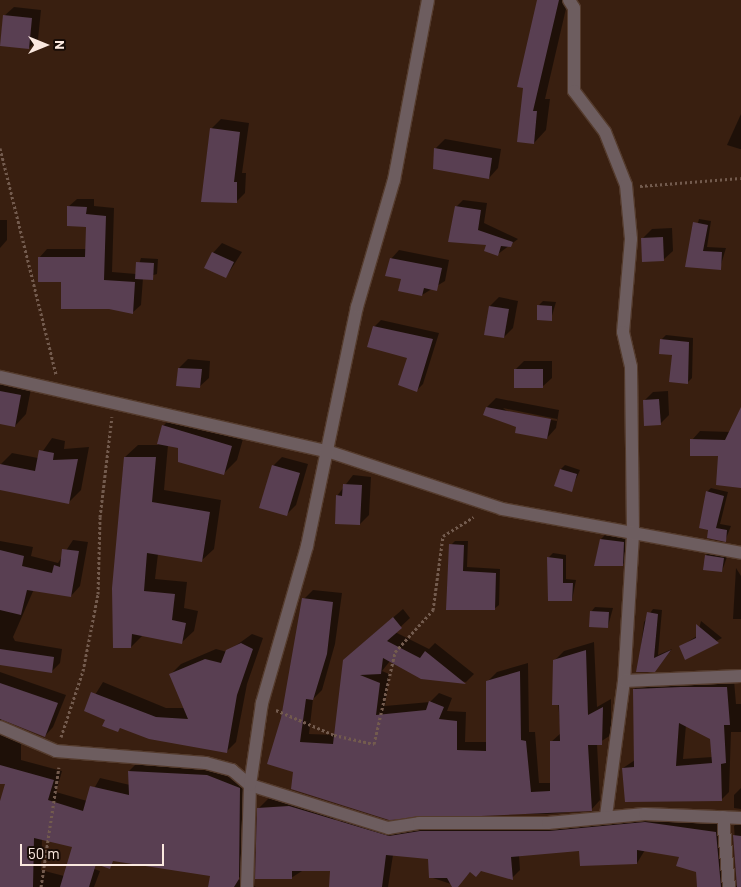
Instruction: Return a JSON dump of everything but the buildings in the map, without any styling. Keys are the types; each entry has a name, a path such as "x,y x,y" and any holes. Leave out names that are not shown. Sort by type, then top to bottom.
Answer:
{"street":[{"path":"248,887 250,785 262,703 307,546 357,308 394,180 428,0"},
{"path":"569,0 574,8 574,91 605,132 626,185 631,239 622,332 631,367 633,535 624,681 606,816"},
{"path":"0,377 327,451 491,505 633,535 741,553"},
{"path":"624,681 741,676"},
{"path":"0,726 56,751 115,759 184,758 232,770 250,785 388,828 419,822 538,823 606,816 741,818"},
{"path":"723,817 729,887"}],"path":[{"path":"0,148 40,323 61,390"},
{"path":"626,185 657,188 741,178"},
{"path":"41,887 60,761 56,751 83,671 98,594 100,517 114,404"},
{"path":"262,703 334,735 374,744 395,652 433,610 443,536 491,505"}]}
